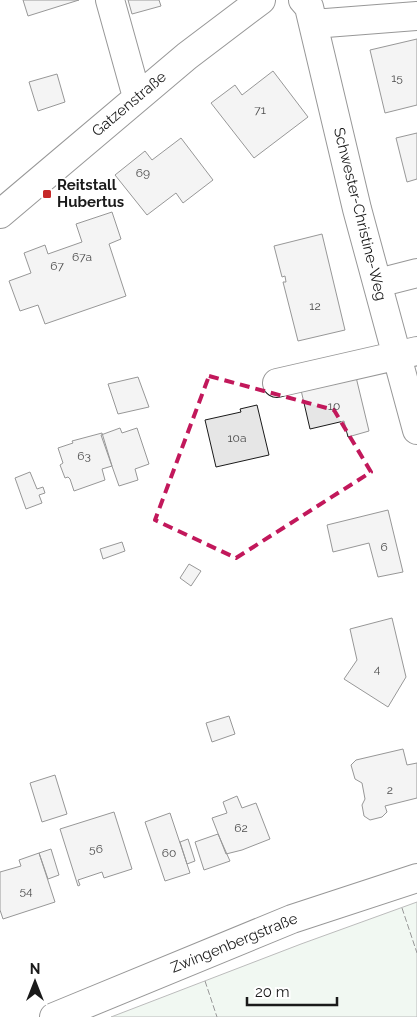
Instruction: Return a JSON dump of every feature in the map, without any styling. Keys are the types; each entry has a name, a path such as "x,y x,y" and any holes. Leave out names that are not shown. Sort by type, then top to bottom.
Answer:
{"street":[{"path":"110,0 138,96"},
{"name":"Gatzenstraße","path":"0,214 138,96 261,0"},
{"path":"308,12 417,16"},
{"name":"Schwester-Christine-Weg","path":"308,12 357,209 378,283 407,353 417,430"},
{"path":"378,283 417,273"},
{"path":"277,383 407,353"},
{"name":"Zwingenbergstraße","path":"54,1017 292,919 417,878"}],"highlighted area":[{"path":"209,376 334,410 371,472 236,558 155,520"}],"green space":[{"path":"417,902 417,1017 111,1017 301,944"}],"building":[{"path":"23,0 79,0 28,16"},
{"path":"128,0 159,0 161,6 132,14"},
{"path":"417,39 417,105 385,113 370,50"},
{"path":"273,71 308,117 254,158 211,103 235,85 242,95"},
{"path":"57,74 65,102 38,111 29,82"},
{"path":"417,133 417,179 407,182 396,138"},
{"path":"181,138 213,180 183,203 176,193 147,215 115,175 145,151 152,160"},
{"path":"112,212 121,239 109,244 126,296 45,324 38,305 20,311 9,281 31,273 24,253 45,245 48,254 82,242 76,224"},
{"path":"322,234 345,330 298,341 283,282 286,282 285,276 282,277 274,246"},
{"path":"138,377 149,407 118,414 108,384"},
{"path":"356,377 369,431 348,437 344,421 310,429 301,390"},
{"path":"257,405 269,455 216,467 205,420 241,412 240,409"},
{"path":"120,428 122,433 137,428 149,464 135,469 138,480 119,486 101,435"},
{"path":"102,433 112,466 102,469 105,480 74,491 70,479 68,477 65,478 60,465 63,463 58,448 73,443 72,441"},
{"path":"30,472 37,489 43,487 45,493 39,495 42,503 26,509 15,478"},
{"path":"388,510 403,572 378,577 369,543 333,552 327,525"},
{"path":"122,542 125,551 103,559 100,549"},
{"path":"189,564 201,571 191,586 180,578"},
{"path":"392,618 406,677 388,707 344,679 357,660 350,629"},
{"path":"229,716 235,734 212,742 206,723"},
{"path":"403,749 407,765 417,763 417,798 385,806 387,812 382,817 370,820 364,816 362,805 365,799 362,783 355,779 351,765 356,760"},
{"path":"55,775 67,814 42,822 30,783"},
{"path":"237,796 242,808 256,803 270,839 226,854 212,818 227,813 223,802"},
{"path":"114,812 132,869 104,878 102,872 78,880 80,885 78,886 60,829"},
{"path":"170,813 190,873 165,881 145,822"},
{"path":"218,834 230,861 204,870 195,842"},
{"path":"188,839 195,861 187,864 180,842"},
{"path":"51,849 59,875 48,879 39,853"},
{"path":"39,853 55,902 3,919 0,910 0,872 21,866 19,860"}],"fence":[{"path":"402,908 417,953"},
{"path":"205,981 217,1017"}],"place":[{"name":"Reitstall Hubertus","path":"47,194"}]}
